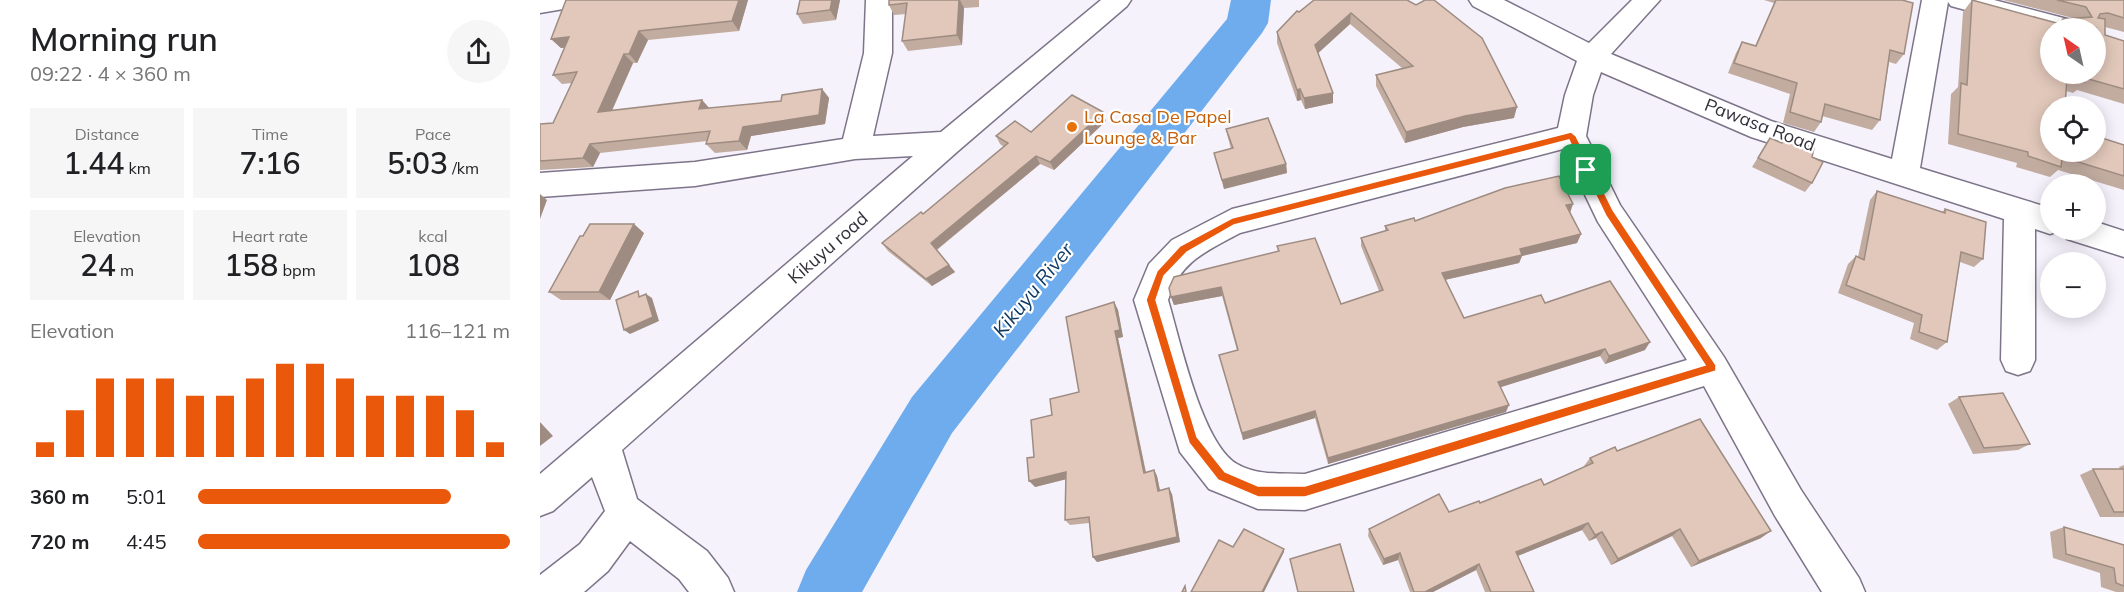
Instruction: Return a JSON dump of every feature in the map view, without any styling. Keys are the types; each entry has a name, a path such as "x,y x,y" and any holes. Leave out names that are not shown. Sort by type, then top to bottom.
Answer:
{"street":[{"path":"540,4 572,0"},
{"path":"855,148 878,53 879,0"},
{"name":"Pawasa Road","path":"1482,0 1592,57 1761,129 2035,216"},
{"path":"1647,0 1592,57 1579,95 1571,136 1586,170 1610,213 1712,368 1788,503 1845,592"},
{"path":"1904,176 1935,0"},
{"path":"1960,0 2040,21"},
{"name":"Kikuyu road","path":"540,498 1110,4"},
{"path":"1571,136 1232,222 1183,249 1160,274 1151,300 1193,440 1222,476 1258,491 1305,492 1712,368"},
{"path":"540,185 694,174 855,148 948,143"},
{"path":"2018,360 2035,216"},
{"path":"2106,239 2124,244"},
{"path":"602,444 611,480 624,512 693,565 714,592"},
{"path":"563,588 616,533 624,512"}],"building":[{"path":"566,0 739,0 732,21 639,31 629,54 624,54 598,112 702,100 699,109 781,101 782,95 822,89 819,115 743,127 739,141 706,144 710,131 590,144 583,158 540,161 540,124 553,123 577,72 553,75 569,37 551,39"},
{"path":"800,0 832,0 830,10 797,14"},
{"path":"889,0 959,0 957,35 902,41 907,3 889,5"},
{"path":"1314,0 1407,0 1416,5 1425,0 1434,0 1482,38 1517,107 1465,116 1406,132 1376,75 1413,66 1351,13 1315,45 1333,93 1304,98 1300,89 1297,90 1277,32 1297,11 1299,12"},
{"path":"1776,0 1902,0 1913,3 1904,54 1890,50 1880,120 1825,104 1821,122 1790,112 1797,83 1734,63 1742,42 1756,46"},
{"path":"1972,0 2040,19 2040,84 2067,84 2066,96 2040,96 2040,160 2028,156 2028,152 1958,134 1961,83 1967,85"},
{"path":"2057,0 2124,0 2124,18 2108,13 2100,14 2098,18 2078,18 2092,17 2086,7"},
{"path":"2106,35 2124,41 2124,89 2106,84"},
{"path":"1072,95 1103,112 1050,162 1036,156 931,243 949,265 926,279 882,243 921,212 923,214 1008,143 996,136 1015,121 1031,132"},
{"path":"1268,118 1286,164 1222,180 1214,153 1233,148 1226,129"},
{"path":"1770,138 1782,143 1783,138 1814,148 1812,157 1823,162 1812,183 1758,158"},
{"path":"2106,139 2124,145 2124,176 2078,162 2106,162"},
{"path":"2046,162 2062,162 2061,167"},
{"path":"1559,176 1573,204 1566,205 1581,234 1520,249 1522,255 1442,273 1464,318 1541,295 1545,303 1610,281 1650,342 1609,356 1605,349 1498,382 1509,405 1328,458 1315,411 1242,433 1219,355 1238,350 1221,287 1171,297 1169,288 1174,277 1279,251 1277,246 1315,238 1341,304 1383,290 1361,238 1388,230 1385,226 1414,218 1415,221 1505,188"},
{"path":"1877,191 1945,213 1945,209 1986,222 1983,259 1961,252 1947,342 1919,332 1922,315 1846,285 1856,256 1864,260"},
{"path":"590,224 634,224 599,292 549,292 580,236 583,236"},
{"path":"638,291 639,297 646,294 653,317 624,330 616,300"},
{"path":"1114,302 1120,330 1115,331 1144,473 1154,470 1158,491 1169,488 1177,537 1093,557 1089,517 1065,520 1066,472 1029,481 1027,458 1034,457 1031,420 1052,415 1050,399 1079,392 1066,317"},
{"path":"2003,393 2030,444 1984,448 1959,397"},
{"path":"1700,419 1771,531 1699,561 1680,529 1618,559 1602,532 1595,535 1588,523 1516,552 1534,592 1491,592 1479,564 1425,592 1414,592 1400,553 1384,559 1369,529 1439,494 1449,512 1479,501 1480,503 1541,479 1544,485 1593,463 1590,458 1615,447 1617,451"},
{"path":"2093,469 2124,469 2124,512 2114,512"},
{"path":"2064,527 2124,545 2124,586 2116,583 2114,568 2066,554"},
{"path":"1244,529 1284,549 1262,592 1191,592 1219,540 1233,547"},
{"path":"1340,544 1354,592 1298,592 1290,559"}],"waterway":[{"name":"Kikuyu River","path":"828,592 932,415 1247,23 1251,0"}],"place":[{"name":"La Casa De Papel Lounge & Bar","path":"1072,127"}],"route":[{"path":"1571,136 1586,170 1610,213 1712,368 1305,492 1258,491 1222,476 1193,440 1151,300 1160,274 1183,249 1232,222 1571,136"}]}
